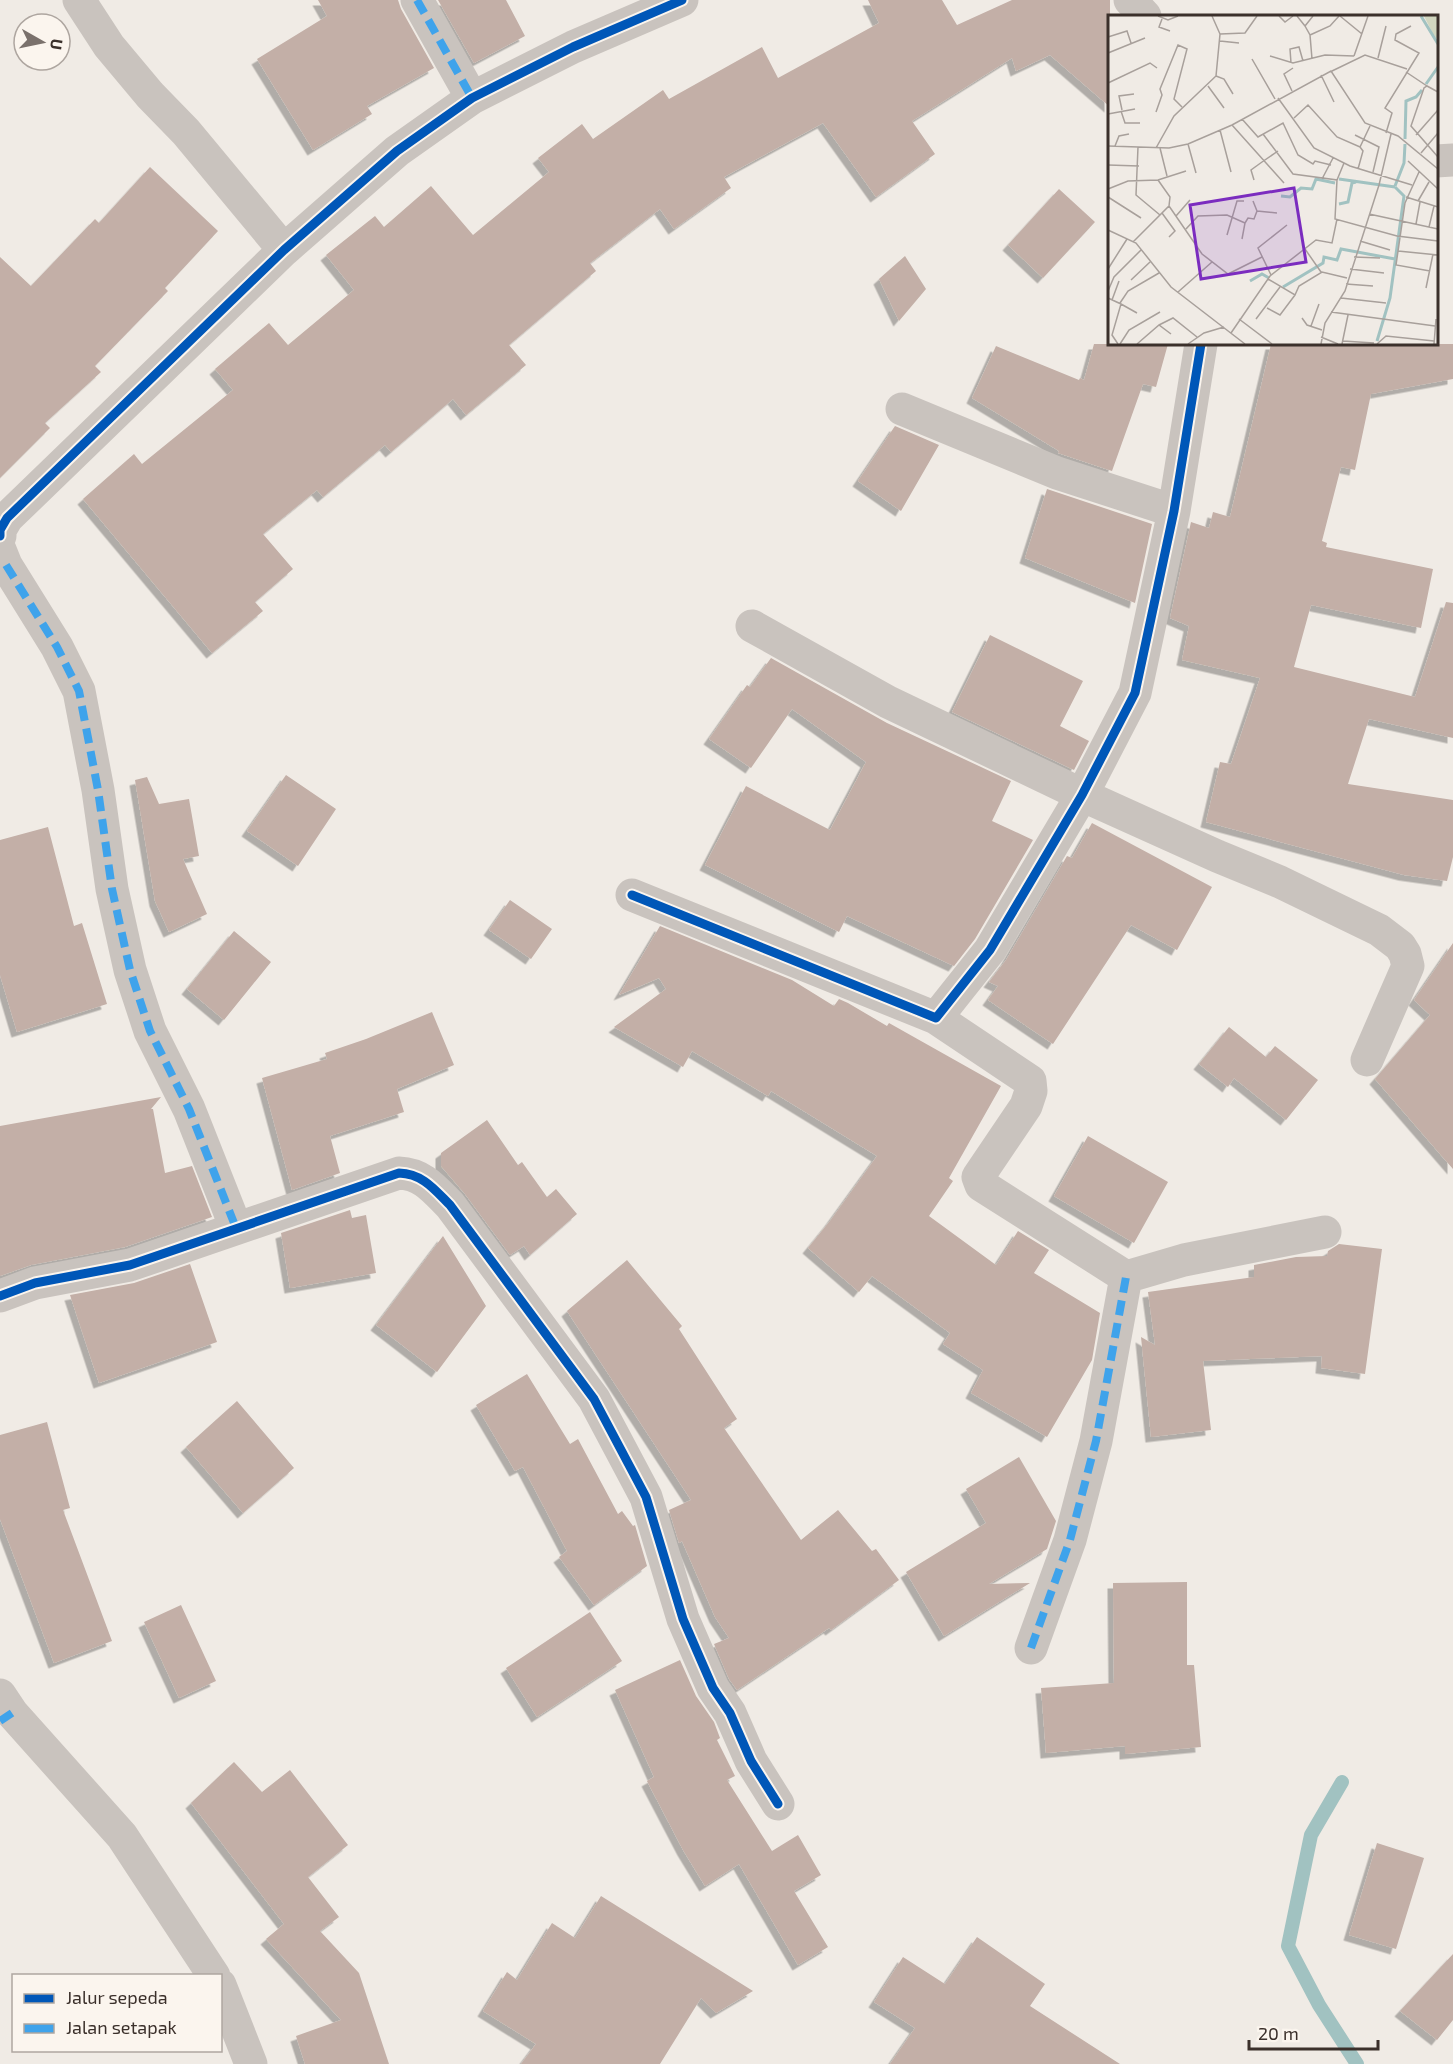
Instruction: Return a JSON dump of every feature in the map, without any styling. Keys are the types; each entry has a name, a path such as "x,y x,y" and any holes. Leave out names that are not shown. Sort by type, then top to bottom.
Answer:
{"street":[{"path":"79,0 109,46 150,95 186,132 284,250"},
{"path":"417,0 472,98"},
{"path":"0,536 0,530 7,518 284,250 397,151 472,98 573,47 682,0"},
{"path":"1130,0 1144,15"},
{"path":"1438,161 1453,160"},
{"path":"936,1018 990,951 1082,795 1135,693 1174,511 1201,345"},
{"path":"902,409 1058,473 1174,511"},
{"path":"0,550 6,565 57,647 79,692 98,790 112,889 130,970 150,1031 189,1109 236,1228"},
{"path":"752,626 888,702 1082,795 1280,882 1379,930 1400,946 1407,960 1406,972 1367,1060"},
{"path":"632,895 936,1018 1029,1081 1031,1091 1026,1106 978,1177 981,1185 1126,1277 1184,1260 1325,1232"},
{"path":"0,1296 36,1283 130,1265 399,1173 423,1178 450,1205 594,1399 646,1497 683,1619 713,1688 730,1713 752,1761 778,1804"},
{"path":"1031,1648 1070,1540 1096,1442 1126,1277"},
{"path":"0,1695 12,1713 122,1836 213,1974"},
{"path":"222,1989 236,2020 250,2064"}],"building":[{"path":"318,0 398,0 434,68 367,106 372,114 313,150 257,59 327,16"},
{"path":"438,0 506,0 525,36 474,63"},
{"path":"868,0 942,0 957,25 1012,0 1110,0 1108,105 1050,55 1016,71 1012,58 912,121 935,154 876,197 823,123 724,177 731,188 674,229 660,209 590,263 596,271 509,345 526,365 466,415 453,399 391,452 385,445 323,497 317,490 263,534 293,569 255,602 263,611 212,653 83,499 134,454 142,464 233,390 215,369 269,323 288,345 354,290 326,255 375,216 384,227 431,186 473,235 549,172 538,158 582,124 593,139 663,90 669,99 762,47 778,78 879,23"},
{"path":"150,167 218,231 165,288 168,291 95,366 101,372 45,423 50,428 0,478 0,257 31,286 95,219 99,223"},
{"path":"1059,189 1095,222 1043,278 1008,245"},
{"path":"905,256 926,289 899,321 879,279"},
{"path":"1094,344 1168,345 1156,387 1143,384 1112,471 1058,453 1059,451 972,398 996,346 1079,380 1080,378 1084,380"},
{"path":"1453,344 1453,379 1371,394 1355,470 1341,467 1322,541 1327,543 1326,547 1433,569 1421,628 1311,605 1294,667 1415,697 1446,602 1453,603 1453,738 1369,719 1348,784 1453,800 1453,857 1447,881 1404,875 1206,822 1220,762 1231,764 1260,678 1182,660 1189,626 1170,618 1191,522 1209,528 1213,512 1230,517 1271,345"},
{"path":"895,426 939,445 901,511 858,481"},
{"path":"1047,489 1152,524 1135,603 1025,558"},
{"path":"990,635 1083,681 1060,726 1089,741 1074,770 952,712"},
{"path":"771,658 887,723 1011,781 992,821 1033,840 975,939 954,966 847,916 839,932 705,865 746,786 830,830 866,762 792,709 751,768 709,739 747,685 750,687"},
{"path":"286,775 336,809 298,866 247,831"},
{"path":"147,777 159,804 189,799 199,856 183,859 207,914 169,932 155,901 135,780"},
{"path":"1092,823 1212,887 1177,950 1131,925 1053,1044 988,1000 998,986 989,982 1006,960 1067,856 1072,858"},
{"path":"48,827 74,926 82,923 107,1004 17,1032 0,975 0,840"},
{"path":"510,900 552,929 531,959 489,930"},
{"path":"660,926 792,980 834,1006 839,999 848,1003 887,1026 889,1023 1001,1086 949,1178 953,1181 929,1216 996,1265 1018,1231 1049,1250 1034,1273 1100,1313 1092,1360 1047,1437 971,1393 983,1370 943,1344 950,1333 872,1276 859,1292 808,1248 877,1156 771,1091 768,1096 692,1051 683,1067 614,1027 666,989 659,978 619,995"},
{"path":"234,931 271,962 224,1020 187,989"},
{"path":"1453,943 1453,1169 1375,1079 1430,1015 1414,1000"},
{"path":"432,1012 454,1065 397,1089 404,1112 330,1136 340,1173 292,1190 262,1078 327,1059 325,1053"},
{"path":"1229,1027 1266,1057 1275,1046 1318,1080 1286,1120 1234,1078 1228,1087 1199,1064"},
{"path":"161,1097 151,1109 153,1109 165,1173 192,1166 212,1217 125,1247 31,1265 0,1276 0,1126"},
{"path":"487,1120 518,1165 522,1162 547,1197 556,1189 577,1214 530,1255 524,1246 510,1255 465,1194 441,1166 441,1153"},
{"path":"1088,1136 1168,1182 1134,1243 1054,1196"},
{"path":"350,1210 352,1218 366,1215 376,1273 290,1288 281,1233"},
{"path":"443,1236 486,1306 437,1372 376,1325"},
{"path":"1339,1244 1382,1249 1365,1374 1321,1368 1322,1356 1203,1361 1211,1430 1151,1437 1141,1337 1155,1345 1148,1292 1254,1277 1254,1265 1296,1257 1327,1256 1328,1251"},
{"path":"627,1260 682,1326 679,1329 737,1419 724,1428 801,1540 838,1510 872,1551 876,1549 899,1580 831,1630 829,1628 737,1690 729,1679 714,1644 729,1638 715,1617 682,1541 679,1543 669,1510 691,1500 567,1311"},
{"path":"190,1264 217,1342 99,1383 70,1295 134,1283"},
{"path":"527,1374 570,1444 578,1439 618,1514 622,1511 633,1526 635,1525 647,1566 594,1605 559,1557 567,1551 523,1467 515,1471 476,1405"},
{"path":"237,1401 294,1468 243,1513 186,1447"},
{"path":"47,1422 70,1508 63,1510 112,1641 54,1663 0,1519 0,1435"},
{"path":"1019,1457 1056,1521 1047,1549 989,1584 1030,1583 944,1636 906,1572 986,1523 966,1489"},
{"path":"1187,1582 1187,1665 1194,1665 1201,1747 1125,1754 1125,1746 1046,1753 1041,1688 1114,1683 1113,1583"},
{"path":"181,1605 216,1681 179,1698 144,1622"},
{"path":"590,1612 622,1661 537,1717 506,1668"},
{"path":"680,1660 696,1696 714,1722 720,1738 717,1740 735,1776 727,1780 772,1851 798,1835 821,1875 794,1891 828,1947 798,1965 739,1864 705,1886 683,1850 647,1781 654,1777 615,1690"},
{"path":"234,1762 262,1792 290,1770 348,1845 308,1877 339,1917 320,1931 359,1973 389,2064 305,2064 296,2036 341,2020 266,1939 284,1924 191,1803"},
{"path":"1377,1843 1424,1858 1396,1949 1349,1935"},
{"path":"601,1896 753,1991 716,2013 701,1998 660,2064 521,2064 536,2044 483,2011 507,1972 517,1980 552,1923 575,1938"},
{"path":"977,1937 1045,1984 1030,2006 1120,2064 890,2064 915,2028 874,2002 903,1957 945,1984"},
{"path":"1453,1954 1453,2020 1437,2040 1400,2011"}],"waterway":[{"path":"1342,1782 1311,1835 1288,1946 1319,2005 1357,2064"}],"marked path":[{"path":"417,0 472,98"},
{"path":"6,565 57,647 79,691 98,790 112,889 130,970 150,1031 189,1109 236,1228 241,1226"},
{"path":"1031,1648 1070,1540 1096,1441 1126,1277"},
{"path":"0,1721 12,1713"}],"cycle path":[{"path":"0,536 0,530 7,518 284,250 397,151 472,98 573,47 682,0"},
{"path":"632,895 936,1018 990,950 1082,795 1135,693 1174,511 1201,345"},
{"path":"0,1296 35,1283 130,1265 399,1173 421,1179 450,1205 594,1399 646,1497 683,1619 713,1688 730,1713 751,1761 778,1804"}]}
